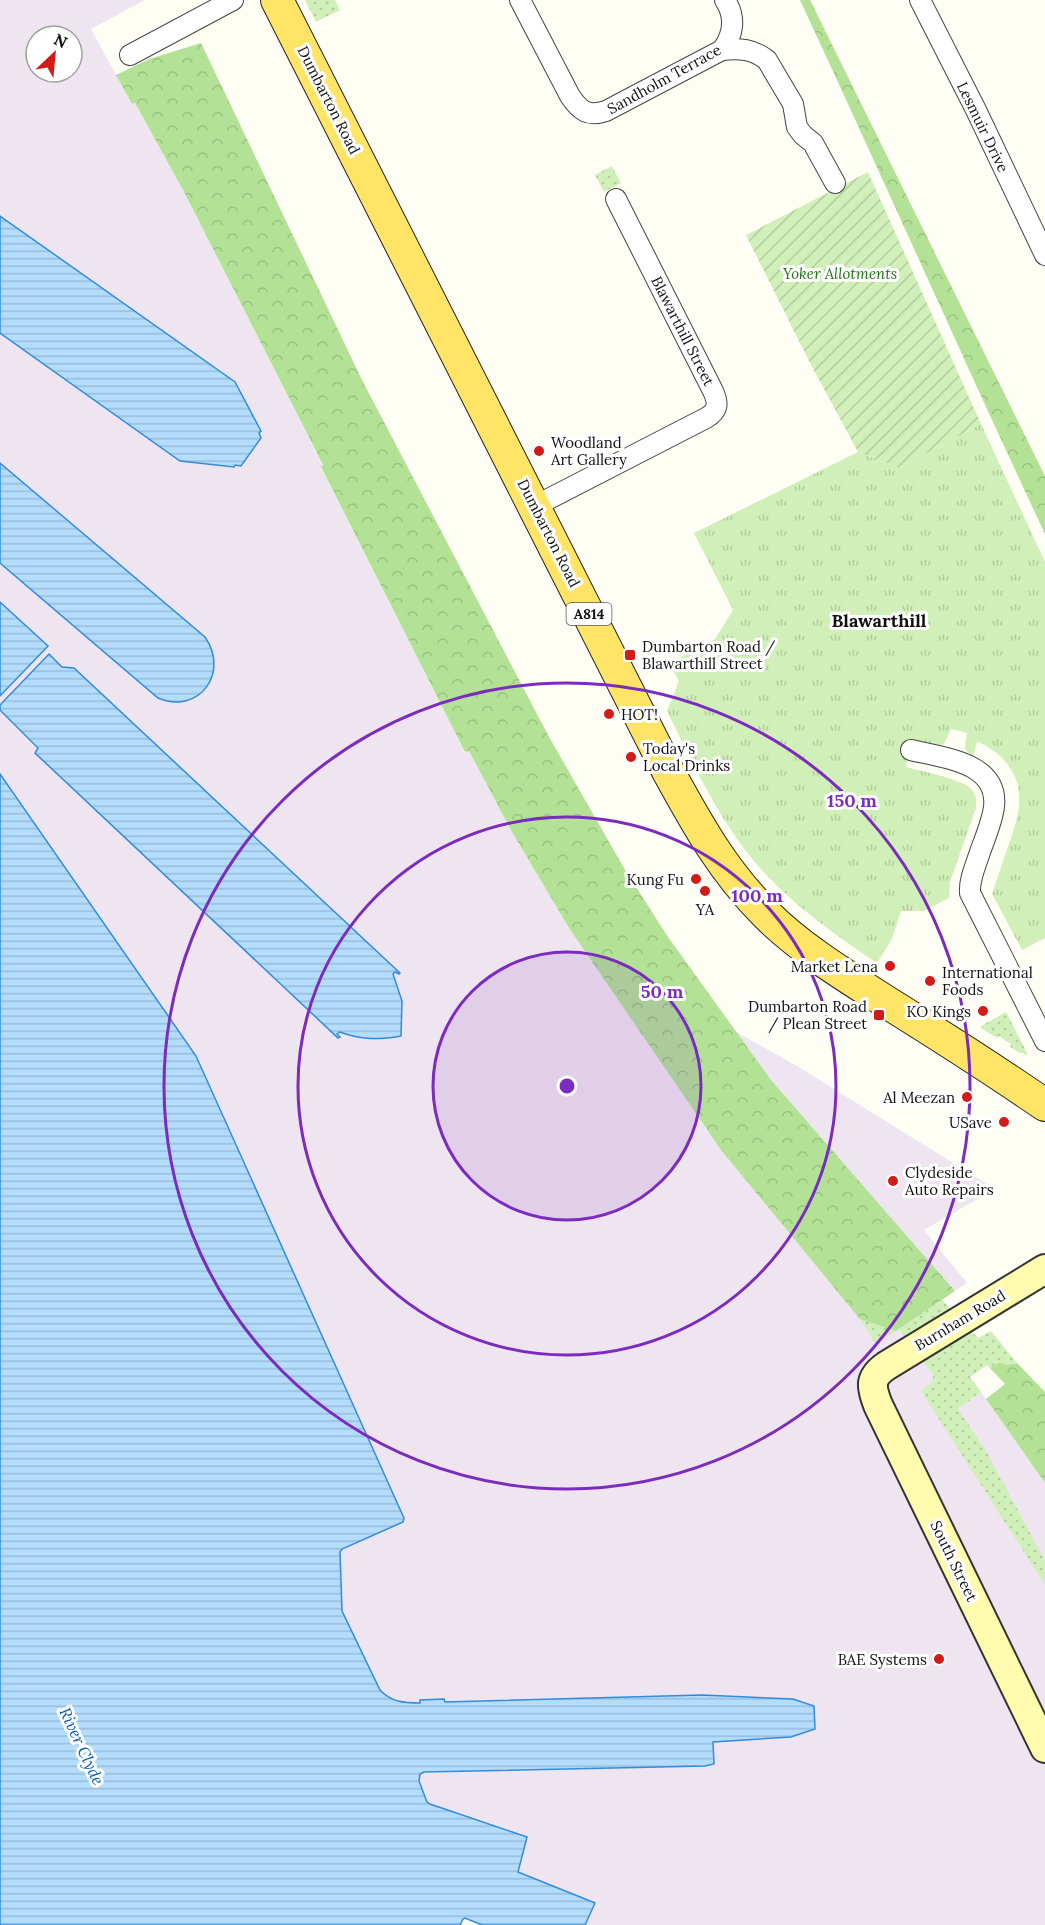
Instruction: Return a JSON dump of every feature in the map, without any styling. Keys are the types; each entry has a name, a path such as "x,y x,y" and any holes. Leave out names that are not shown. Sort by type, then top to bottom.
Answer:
{"main road":[{"name":"Dumbarton Road","path":"278,0 668,771 695,820 726,868 768,916 810,950 854,981 1044,1103"}],"street":[{"path":"130,55 233,0"},
{"name":"Sandholm Terrace","path":"520,0 570,96 577,107 590,114 606,111 723,50 733,26 731,11 725,0"},
{"name":"Lesmuir Drive","path":"920,0 976,110 1045,255"},
{"path":"723,50 740,48 767,60 793,105 799,131 813,143 835,183"},
{"name":"Blawarthill Street","path":"535,506 706,418 717,408 717,400 713,391 616,199"},
{"path":"911,750 968,765 978,770 987,779 993,790 992,817 972,876 970,893 1045,1041"},
{"name":"Burnham Road","path":"877,1373 904,1354 1045,1269"},
{"name":"South Street","path":"877,1373 872,1387 878,1405 1045,1748"}],"shaded area":[{"name":"BAE Systems","path":"0,0 145,0 91,29 183,190 465,752 469,750 512,832 569,928 706,1129 896,1331 899,1329 958,1409 981,1392 1045,1483 1045,1925 585,1925 595,1903 518,1872 471,1819 427,1802 419,1781 422,1773 714,1764 713,1742 791,1737 444,1702 444,1699 420,1700 420,1703 400,1702 389,1698 380,1690 342,1611 340,1550 404,1517 196,1056 0,774 0,696 47,646 0,602"},
{"path":"735,1031 802,1069 995,1189 924,1230 967,1283 955,1291 771,1080"}],"green space":[{"path":"305,0 335,0 340,10 316,22"},
{"path":"800,0 810,0 1045,476 1045,534 983,401"},
{"path":"201,43 362,380 548,735 624,868 668,937 771,1080 955,1291 896,1331 860,1319 721,1150 569,928 512,832 469,751 465,752 183,190 135,103 132,104 116,75 149,59"},
{"path":"612,166 621,183 604,192 595,175"},
{"name":"Yoker Allotments","path":"868,172 981,424 899,468 858,452 810,363 746,235"},
{"path":"981,424 1045,562 1045,938 1022,950 992,894 1018,812 1019,791 1012,770 995,752 977,742 973,756 967,752 965,748 967,733 951,729 944,744 911,750 906,767 959,782 971,789 975,795 976,808 950,882 949,898 924,911 901,911 892,939 877,963 815,919 786,895 760,868 720,813 667,711 679,681 669,663 715,639 733,610 694,533 858,452 899,468"},
{"path":"1006,1012 1028,1056 1010,1047 1011,1044 999,1036 997,1038 981,1028"},
{"path":"942,1300 978,1338 991,1331 1017,1363 1006,1365 1000,1362 990,1368 987,1365 970,1377 981,1392 958,1409 985,1449 1045,1561 1045,1585 921,1391 932,1382 933,1375 899,1329"},
{"path":"860,1319 896,1331 875,1343"},
{"path":"1000,1362 1006,1365 1017,1363 1045,1392 1045,1483 986,1399 1005,1384 990,1368"}],"water":[{"path":"0,216 235,382 261,431 259,433 261,438 241,466 180,461 0,333"},
{"path":"0,463 205,637 212,651 214,664 212,677 197,696 186,701 173,702 158,698 0,563"},
{"path":"0,602 48,646 0,696"},
{"path":"49,654 62,667 74,668 400,973 393,974 402,1001 401,1036 370,1038 355,1037 340,1032 337,1034 340,1037 338,1038 35,753 38,748 0,710 0,705"},
{"name":"River Clyde","path":"0,774 196,1056 404,1518 403,1522 342,1549 340,1552 342,1611 380,1690 393,1699 414,1703 420,1703 420,1700 444,1699 445,1702 702,1695 793,1699 814,1706 815,1729 791,1737 713,1742 714,1764 705,1766 424,1772 420,1774 419,1781 427,1802 430,1804 527,1837 518,1872 595,1903 585,1925 482,1925 465,1918 460,1925 0,1925"}],"place":[{"name":"Woodland Art Gallery","path":"539,451"},
{"name":"Dumbarton Road / Blawarthill Street","path":"630,655"},
{"name":"HOT!","path":"609,714"},
{"name":"Today's Local Drinks","path":"631,757"},
{"name":"Kung Fu","path":"696,879"},
{"name":"YA","path":"705,891"},
{"name":"Market Lena","path":"890,966"},
{"name":"International Foods","path":"930,981"},
{"name":"KO Kings","path":"983,1011"},
{"name":"Dumbarton Road / Plean Street","path":"879,1015"},
{"name":"Al Meezan","path":"967,1097"},
{"name":"USave","path":"1004,1122"},
{"name":"Clydeside Auto Repairs","path":"893,1181"},
{"name":"BAE Systems","path":"939,1659"}],"district":[{"name":"Blawarthill","path":"879,620"}]}
